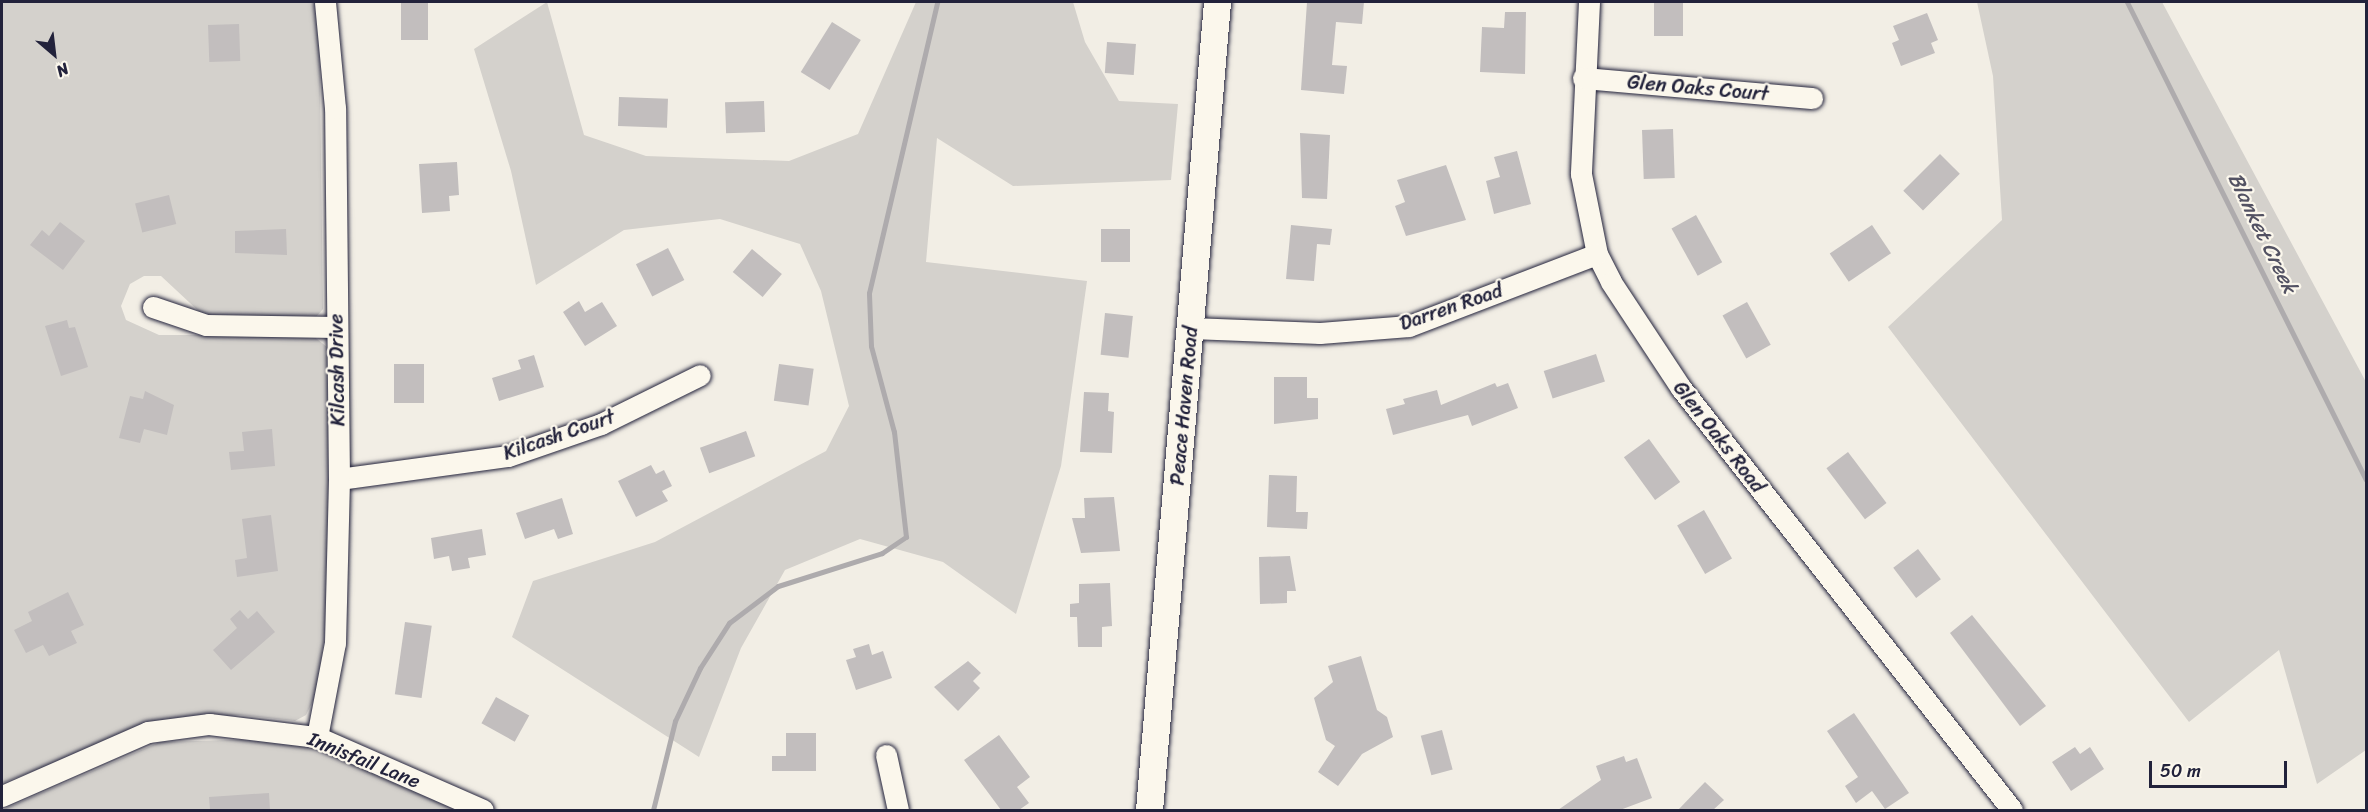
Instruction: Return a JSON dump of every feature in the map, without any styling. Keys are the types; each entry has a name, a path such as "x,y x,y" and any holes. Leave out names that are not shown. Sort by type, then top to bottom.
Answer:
{"main road":[{"name":"Peace Haven Road","path":"1149,810 1217,2"}],"street":[{"name":"Kilcash Drive","path":"317,737 335,643 339,479 335,108 325,2"},
{"name":"Glen Oaks Road","path":"1589,2 1583,78 1581,174 1597,254 1681,388 2012,810"},
{"name":"Glen Oaks Court","path":"1583,78 1812,98"},
{"name":"Darren Road","path":"1191,328 1320,333 1409,326 1597,254"},
{"path":"153,306 206,325 336,327"},
{"name":"Kilcash Court","path":"339,479 508,456 601,424 700,375"},
{"name":"Innisfail Lane","path":"2,796 148,732 208,724 317,737 483,810"},
{"path":"886,755 898,810"}],"shaded area":[{"path":"2,2 319,2 323,309 316,317 205,317 161,276 144,276 130,284 121,306 126,320 159,335 312,335 327,347 330,598 316,695 306,715 295,721 240,715 159,724 2,783"},
{"path":"547,2 584,135 646,156 789,161 858,134 916,2 1073,2 1085,42 1119,101 1178,104 1171,180 1013,186 937,138 926,262 1087,281 1061,466 1016,614 943,562 860,539 785,570 741,648 699,757 512,637 533,581 655,542 826,451 849,406 821,291 800,244 720,219 624,230 536,285 511,171 474,49"},
{"path":"1977,2 2162,2 2366,382 2366,750 2317,784 2279,650 2189,722 1888,327 2002,220 1993,76"},
{"path":"262,739 296,743 380,771 465,810 2,810 160,742"}],"building":[{"path":"401,2 428,2 428,40 401,40"},
{"path":"1307,2 1364,2 1362,24 1336,22 1332,65 1347,66 1344,94 1301,90"},
{"path":"1654,2 1683,2 1683,36 1654,36"},
{"path":"1505,12 1526,12 1525,74 1480,72 1482,27 1504,28"},
{"path":"1927,13 1938,40 1931,43 1935,53 1901,66 1892,43 1899,40 1893,26"},
{"path":"832,22 861,40 830,90 801,72"},
{"path":"239,24 240,61 209,62 208,25"},
{"path":"1107,42 1136,44 1134,75 1105,73"},
{"path":"619,97 668,99 667,128 618,126"},
{"path":"764,101 765,132 726,133 725,102"},
{"path":"1673,129 1675,178 1644,179 1642,130"},
{"path":"1300,133 1330,135 1327,199 1302,198"},
{"path":"1517,151 1531,204 1494,214 1486,181 1500,177 1494,157"},
{"path":"1940,154 1960,174 1923,211 1903,191"},
{"path":"457,162 459,195 449,196 450,211 422,213 419,164"},
{"path":"1446,165 1466,220 1406,236 1395,206 1405,202 1397,180"},
{"path":"169,195 176,224 142,233 135,203"},
{"path":"1696,215 1722,262 1698,276 1672,229"},
{"path":"60,222 85,241 63,270 30,245 42,230 49,236"},
{"path":"1291,225 1332,229 1330,245 1317,244 1314,281 1286,279"},
{"path":"1872,225 1891,253 1849,282 1830,254"},
{"path":"286,229 287,255 235,253 235,231"},
{"path":"1101,229 1130,229 1130,262 1101,262"},
{"path":"668,248 684,280 652,296 636,264"},
{"path":"752,249 782,274 763,297 733,272"},
{"path":"579,301 585,312 602,302 617,326 585,346 563,312"},
{"path":"1747,302 1771,345 1746,358 1723,316"},
{"path":"1105,313 1133,316 1128,358 1101,355"},
{"path":"67,320 69,328 75,327 88,367 61,376 45,326"},
{"path":"1596,354 1605,382 1553,399 1544,371"},
{"path":"534,355 544,387 499,401 492,378 521,369 518,360"},
{"path":"394,364 424,364 424,403 394,403"},
{"path":"779,364 814,369 809,406 774,401"},
{"path":"1274,377 1307,377 1307,398 1318,398 1318,419 1274,424"},
{"path":"1495,383 1497,387 1508,383 1518,408 1472,426 1468,415 1393,435 1386,409 1405,404 1403,399 1437,390 1441,405"},
{"path":"145,391 174,405 167,435 144,429 140,443 119,438 130,396 143,399"},
{"path":"1084,392 1109,393 1108,411 1114,412 1112,453 1080,452"},
{"path":"272,429 275,466 231,470 229,452 244,451 242,432"},
{"path":"746,431 755,456 709,473 700,448"},
{"path":"1649,439 1680,482 1655,500 1624,457"},
{"path":"1848,452 1887,503 1865,519 1826,468"},
{"path":"651,465 656,474 664,470 672,486 662,491 668,501 636,517 618,481"},
{"path":"1269,475 1297,476 1296,512 1308,512 1307,529 1267,527"},
{"path":"1114,497 1120,551 1081,553 1072,518 1085,518 1084,498"},
{"path":"562,498 573,534 558,539 554,529 525,539 516,513"},
{"path":"1704,510 1732,558 1705,574 1677,526"},
{"path":"271,515 278,571 237,577 235,560 247,558 242,519"},
{"path":"482,529 486,555 468,558 470,568 452,571 449,556 434,559 431,538"},
{"path":"1918,549 1941,579 1916,598 1893,568"},
{"path":"1290,556 1296,591 1287,591 1287,603 1260,604 1259,557"},
{"path":"1110,583 1112,626 1102,627 1102,647 1078,647 1077,617 1070,617 1070,604 1079,603 1079,584"},
{"path":"68,592 84,625 71,631 77,643 49,656 43,645 26,653 14,630 32,621 28,612"},
{"path":"240,610 248,619 257,611 275,632 231,670 213,650 237,628 230,619"},
{"path":"1972,615 2046,706 2020,726 1950,633"},
{"path":"405,622 432,626 422,698 395,694"},
{"path":"869,644 872,655 883,651 892,678 856,690 846,660 856,657 853,649"},
{"path":"1361,656 1377,710 1387,717 1393,737 1362,754 1338,786 1318,772 1335,746 1326,740 1314,698 1333,682 1328,666"},
{"path":"968,661 981,673 973,681 980,688 958,711 934,687"},
{"path":"496,697 529,715 515,742 481,723"},
{"path":"1854,713 1909,793 1885,809 1872,791 1856,803 1845,786 1858,777 1827,731"},
{"path":"1442,730 1453,770 1431,775 1421,736"},
{"path":"786,733 816,733 816,771 772,771 772,756 786,756"},
{"path":"999,735 1030,777 1017,787 1029,803 1019,810 1001,810 964,760"},
{"path":"2075,747 2080,754 2090,747 2104,769 2071,791 2052,762"},
{"path":"1624,756 1626,762 1637,758 1652,798 1620,810 1558,810 1601,780 1596,766"},
{"path":"1705,782 1724,800 1713,810 1678,810"},
{"path":"269,793 270,810 210,810 209,797"}],"waterway":[{"path":"653,810 675,721 700,668 729,623 778,586 882,553 906,537 894,432 871,346 869,293 937,2"},
{"name":"Blanket Creek","path":"2127,2 2366,480"}]}
